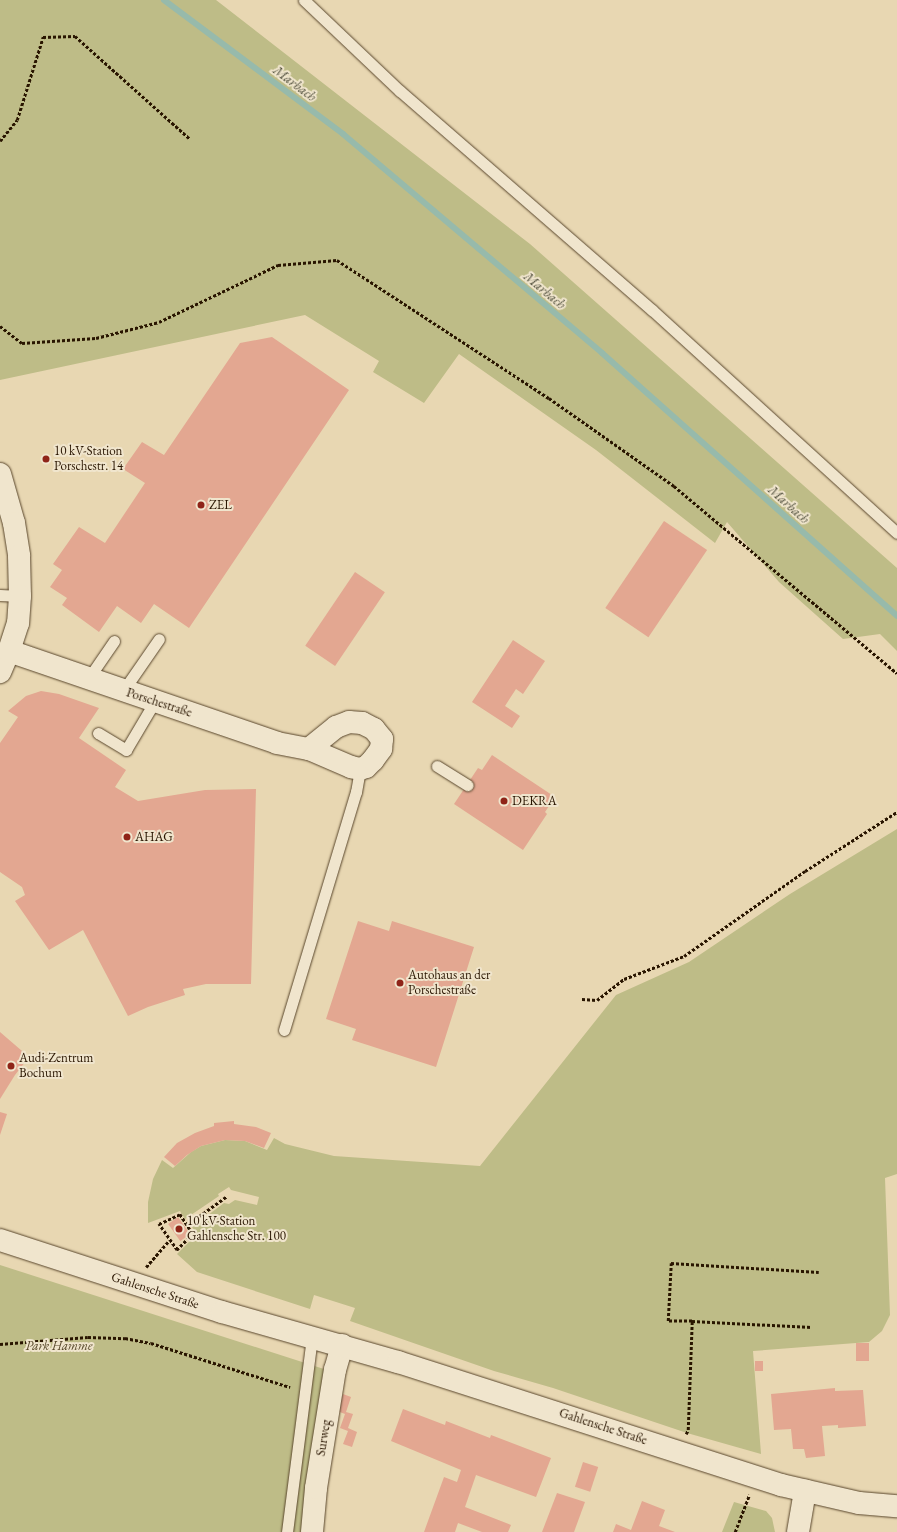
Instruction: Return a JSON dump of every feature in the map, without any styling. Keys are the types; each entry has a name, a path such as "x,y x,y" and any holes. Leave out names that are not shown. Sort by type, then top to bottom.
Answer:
{"street":[{"path":"0,672 9,651 18,623 10,595 18,550 14,523 1,484"},
{"name":"Porschestraße","path":"9,651 277,743 310,749 351,767 360,769"},
{"path":"310,749 336,727 349,722 362,723 374,729 382,739 381,749 373,760 366,767 360,769"},
{"name":"Gahlensche Straße","path":"0,1240 222,1312 342,1345 756,1477 859,1504 897,1506"},
{"name":"Surweg","path":"312,1532 316,1488 335,1370 342,1345"},
{"path":"798,1532 806,1491"}],"lane":[{"path":"304,0 400,91 652,310 897,533"},
{"path":"123,691 159,638"},
{"path":"88,679 114,641"},
{"path":"98,733 126,750 155,701"},
{"path":"437,766 467,785"},
{"path":"284,1030 356,792 360,769"},
{"path":"287,1532 312,1337"}],"path":[{"path":"0,141 16,120 43,38 75,36 190,139"},
{"path":"0,326 22,343 96,338 159,322 278,265 337,260 549,398 674,486 897,673"},
{"path":"582,999 597,1000 624,979 684,956 805,871 897,812"},
{"path":"187,1225 227,1196"},
{"path":"180,1214 194,1234 176,1250 169,1241 159,1224 180,1214"},
{"path":"136,1284 149,1261 169,1241"},
{"path":"812,1328 668,1320 671,1263 819,1272"},
{"path":"680,1452 688,1430 692,1321"},
{"path":"0,1344 88,1337 125,1338 151,1343 305,1392"},
{"path":"735,1532 756,1477"}],"green space":[{"path":"0,0 216,0 530,244 897,568 897,651 880,634 843,639 779,582 727,522 715,543 596,450 459,354 424,403 373,372 379,361 305,315 0,380"},
{"path":"897,829 897,1174 885,1178 890,1315 882,1331 869,1342 753,1351 761,1454 687,1433 553,1388 494,1371 350,1321 355,1308 314,1295 310,1309 197,1272 177,1254 197,1234 192,1227 224,1203 229,1204 235,1200 257,1205 259,1197 231,1190 229,1187 218,1194 219,1196 185,1219 180,1211 148,1223 148,1202 153,1179 162,1160 173,1168 191,1152 201,1146 225,1140 245,1141 267,1150 274,1138 285,1144 334,1156 480,1166 616,995 689,962 790,894"},
{"name":"Park Hamme","path":"0,1265 327,1370 303,1532 0,1532"},
{"path":"734,1502 766,1511 772,1518 775,1532 722,1532"}],"building":[{"name":"ZEL","path":"272,337 349,390 189,628 154,604 141,623 117,606 99,632 62,605 67,598 50,587 62,570 53,564 79,527 105,543 145,483 123,469 142,442 164,455 240,343"},
{"name":"10 kV-Station Porschestr. 14","path":"49,454 51,461 43,463 41,457"},
{"path":"664,521 707,550 648,637 605,608"},
{"path":"355,572 385,592 335,666 305,646"},
{"path":"513,640 545,661 523,694 516,689 505,706 520,716 512,728 472,702"},
{"name":"AHAG","path":"41,691 59,694 99,708 79,738 126,770 115,787 138,801 205,790 256,789 251,984 206,984 183,989 185,995 148,1007 128,1016 83,930 49,950 15,901 25,895 22,887 0,872 0,743 18,717 8,711 26,696"},
{"name":"DEKRA","path":"492,755 555,797 545,812 547,814 523,850 454,804 478,768 482,770"},
{"name":"Autohaus an der Porschestraße","path":"358,921 389,931 392,921 474,947 436,1067 352,1040 356,1029 326,1019"},
{"name":"Audi-Zentrum Bochum","path":"0,1032 29,1057 15,1075 0,1099"},
{"name":"Audi-Zentrum Bochum","path":"0,1112 7,1114 0,1135"},
{"path":"234,1121 234,1124 256,1127 271,1133 264,1148 245,1141 225,1140 201,1146 187,1155 175,1166 164,1157 177,1143 195,1133 214,1126 214,1123"},
{"name":"10 kV-Station Gahlensche Str. 100","path":"178,1217 190,1234 180,1241 168,1224"},
{"path":"856,1343 869,1343 869,1361 856,1361"},
{"path":"755,1361 763,1361 763,1371 755,1371"},
{"path":"835,1388 835,1391 863,1390 866,1426 838,1428 838,1425 822,1426 825,1456 806,1458 804,1449 793,1449 791,1429 774,1430 771,1394"},
{"path":"343,1394 351,1397 346,1412 353,1414 348,1428 357,1432 352,1447 343,1444 348,1431 340,1428 345,1414 337,1411"},
{"path":"403,1409 445,1425 446,1421 490,1438 491,1435 551,1458 536,1497 476,1475 465,1507 511,1525 508,1532 482,1532 458,1523 455,1532 424,1532 444,1477 457,1482 461,1470 391,1441"},
{"path":"583,1462 598,1467 590,1492 575,1487"},
{"path":"557,1493 585,1502 574,1532 542,1532"},
{"path":"642,1501 665,1510 659,1526 675,1532 613,1532 616,1524 631,1530"}],"waterway":[{"name":"Marbach","path":"164,0 343,134 602,353 897,616"}],"place":[{"name":"10 kV-Station Porschestr. 14","path":"46,459"},
{"name":"ZEL","path":"201,505"},
{"name":"DEKRA","path":"504,801"},
{"name":"AHAG","path":"127,837"},
{"name":"Autohaus an der Porschestraße","path":"400,983"},
{"name":"Audi-Zentrum Bochum","path":"11,1066"},
{"name":"10 kV-Station Gahlensche Str. 100","path":"179,1229"}]}
